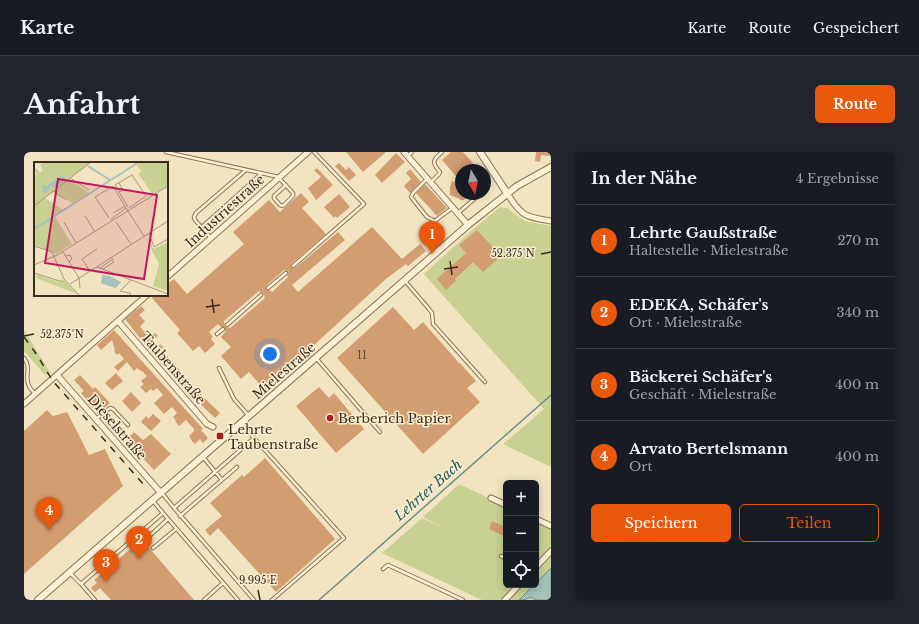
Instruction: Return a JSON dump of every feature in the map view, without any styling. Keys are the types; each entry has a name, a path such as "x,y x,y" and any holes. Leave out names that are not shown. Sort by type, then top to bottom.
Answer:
{"street":[{"name":"Industriestraße","path":"168,276 308,152"},
{"path":"480,152 516,208 523,214 532,218 551,221"},
{"path":"406,154 468,225"},
{"name":"Mielestraße","path":"38,600 468,225 517,186 551,167"},
{"path":"24,404 146,296"},
{"name":"Taubenstraße","path":"118,321 207,424 213,427"},
{"name":"Dieselstraße","path":"57,375 161,493"},
{"path":"491,498 503,504"},
{"path":"539,520 551,526"},
{"path":"539,564 551,551"},
{"path":"505,600 516,588"}],"lane":[{"name":"Industriestraße","path":"166,152 279,178"},
{"path":"294,266 364,204 314,152"},
{"path":"406,154 412,152"},
{"path":"442,152 435,158 434,163 440,172 439,174 414,193 411,198 427,217 435,221 452,208"},
{"path":"212,238 194,217 196,213 246,170"},
{"path":"202,227 262,173"},
{"path":"279,178 293,193 293,196 283,206 280,205 274,196 286,186"},
{"path":"458,213 473,200"},
{"path":"268,288 286,273"},
{"path":"405,281 430,309 433,324 485,382"},
{"path":"227,325 262,295"},
{"path":"217,334 222,329"},
{"path":"24,358 28,363 28,385 35,394"},
{"path":"316,358 380,432"},
{"path":"219,368 234,399 249,416"},
{"path":"96,420 110,408 113,409 128,425"},
{"path":"242,423 344,538 272,600"},
{"path":"174,508 254,438"},
{"path":"202,457 222,480"},
{"path":"180,516 237,467"},
{"path":"161,493 254,600"},
{"path":"153,501 238,600"},
{"path":"81,584 163,513"},
{"path":"145,540 168,520"},
{"path":"153,548 176,529"},
{"path":"383,569 388,565 463,600"},
{"path":"70,573 95,600"},
{"path":"204,600 223,583"}],"green space":[{"path":"500,207 507,208 525,221 551,226 551,467 503,444 544,409 424,274"},
{"path":"24,330 51,374 45,375 24,351"},
{"path":"461,485 503,505 503,588 511,588 501,600 482,600 382,553 422,518 446,529 423,517 457,486"},
{"path":"539,521 551,527 551,546 539,558"},
{"path":"551,549 551,600 504,600 515,588 539,588 539,562"}],"water":[{"path":"551,568 551,600 537,600 530,597 524,600 519,600 531,588 539,588 539,580"}],"building":[{"path":"346,152 386,152 363,172"},
{"path":"451,152 462,152 474,164 455,164 455,175 442,160"},
{"path":"536,152 550,152 549,156 541,155 540,162 535,161"},
{"path":"396,153 405,162 382,183 375,175"},
{"path":"339,163 346,170 349,167 356,175 349,181 335,166"},
{"path":"317,168 333,185 316,200 308,188 321,177 314,170"},
{"path":"410,169 421,182 410,193 404,186 411,179 406,173"},
{"path":"452,181 455,182 455,197 450,195"},
{"path":"425,184 447,208 437,216 416,193"},
{"path":"301,193 309,202 302,208 326,234 291,264 291,268 295,268 338,232 345,240 292,285 298,292 372,227 402,259 420,244 426,251 408,266 406,264 387,278 265,390 249,372 241,379 221,356 231,347 221,337 225,332 225,327 221,327 218,324 209,332 213,337 211,339 215,344 205,353 199,346 193,351 177,333 180,330 152,298 154,296 168,296 168,283 174,279 187,294 244,244 233,232 269,200 280,212","holes":["286,270 289,272 287,275 288,277 272,292 270,290 266,290 266,286 283,271","259,291 263,293 265,298 230,328 225,327 224,321"]},
{"path":"339,194 350,207 337,218 335,216 334,218 324,207"},
{"path":"477,230 501,256 483,272 473,262 446,290 437,279 466,253 459,245"},
{"path":"141,306 145,310 139,315 145,321 140,327 150,337 155,333 158,336 152,340 158,348 160,344 164,348 161,350 181,371 179,372 189,381 184,387 177,380 178,378 146,342 144,343 125,319"},
{"path":"393,307 414,330 423,322 476,381 467,388 480,402 423,454 337,358"},
{"path":"114,330 203,429 201,430 208,438 203,443 200,439 195,444 192,441 189,436 194,429 186,420 179,426 173,417 177,413 172,407 164,414 154,403 163,395 157,388 153,391 151,389 146,393 140,387 144,384 141,381 147,376 142,371 137,368 134,371 127,362 118,371 114,367 124,359 119,353 117,355 114,351 112,340 101,350 97,345"},
{"path":"116,373 123,381 112,390 105,383"},
{"path":"80,375 93,389 95,387 110,403 98,414 81,393 84,391 74,380"},
{"name":"Berberich Papier","path":"319,387 329,398 334,393 364,429 336,453 296,406"},
{"path":"194,388 220,413 215,418 190,394"},
{"path":"131,392 141,403 132,412 122,401"},
{"path":"47,410 53,416 67,412 89,455 105,449 123,486 24,574 24,431"},
{"path":"153,414 161,421 151,431 141,422 146,416 148,419"},
{"path":"134,432 143,440 151,434 171,454 154,470 134,449 136,447 127,439"},
{"path":"265,458 335,539 276,592 218,528 210,536 205,530 222,516 210,503 242,475 244,477"},
{"path":"492,521 503,526 503,536 489,529"},
{"path":"142,539 194,600 111,600 100,588 95,592 91,588 97,583 94,580"}],"waterway":[{"name":"Lehrter Bach","path":"319,600 551,395"}],"railway":[{"path":"24,337 52,380 144,485"}],"place":[{"name":"Lehrte Gaußstraße","path":"432,254"},
{"name":"Berberich Papier","path":"330,418"},
{"name":"Lehrte Taubenstraße","path":"220,436"},
{"name":"Arvato Bertelsmann","path":"49,530"},
{"name":"EDEKA, Schäfer's","path":"139,559"},
{"name":"Bäckerei Schäfer's","path":"106,582"}]}
